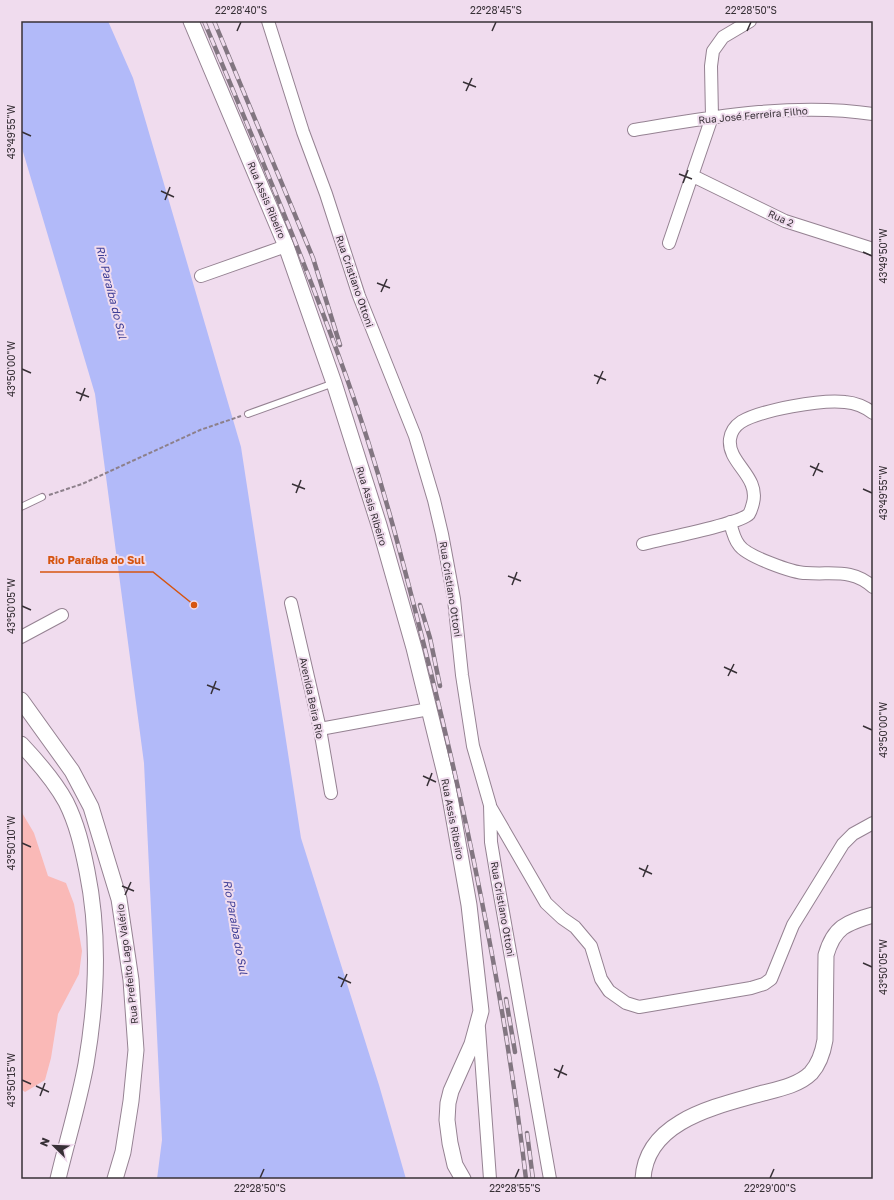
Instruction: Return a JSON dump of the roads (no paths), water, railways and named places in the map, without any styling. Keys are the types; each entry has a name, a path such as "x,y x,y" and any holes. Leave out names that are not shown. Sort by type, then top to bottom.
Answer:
{"street":[{"name":"Rua Assis Ribeiro","path":"191,21 286,246 334,383 379,526 429,709 448,786 469,905 480,1018"},
{"name":"Rua Cristiano Ottoni","path":"268,21 303,132 326,194 359,296 415,436 434,500 454,599 462,675 473,746 490,805 491,842 550,1179"},
{"path":"669,243 712,117 711,66 715,47 723,37 750,21"},
{"name":"Rua José Ferreira Filho","path":"634,130 712,117 804,110 832,110 873,114"},
{"name":"Rua 2","path":"693,176 786,222 873,249"},
{"path":"201,276 286,246"},
{"path":"643,544 730,522 747,516 754,500 753,484 730,448 731,433 741,422 759,414 807,405 843,402 864,407 873,413"},
{"path":"730,522 739,546 771,563 805,573 846,574 856,576 864,579 873,587"},
{"name":"Avenida Beira Rio","path":"291,603 320,730 331,793"},
{"path":"21,637 62,615"},
{"name":"Rua Prefeito Lago Valério","path":"21,700 72,771 91,808 119,900 131,980 136,1050 131,1100 123,1152 115,1179"},
{"path":"320,730 429,709"},
{"path":"21,744 45,769 65,801 78,830 89,882 96,933 96,981 86,1064 58,1179"},
{"path":"490,805 546,903 562,918 575,927 591,946 601,979 609,991 616,998 626,1003 639,1006 751,988 768,982 776,970 793,925 843,844 853,834 873,823"},
{"path":"643,1179 643,1168 650,1151 661,1137 679,1123 722,1103 786,1087 800,1081 810,1074 822,1053 825,1040 826,955 830,942 836,932 843,926 873,915"},
{"path":"463,1179 456,1165 450,1143 447,1120 448,1103 480,1018"},
{"path":"480,1018 490,1179"}],"lane":[{"path":"248,414 334,383"},
{"path":"21,507 42,497"}],"water":[{"name":"Rio Paraíba do Sul","path":"21,21 108,21 133,78 241,447 301,838 379,1085 406,1179 157,1179 162,1140 144,763 95,394 21,145"}],"railway":[{"path":"204,21 313,286 359,413 382,486 431,673 474,861 498,988 518,1115 526,1179"},
{"path":"214,21 313,258 340,345"},
{"path":"420,605 430,638 440,686"},
{"path":"506,999 515,1052"},
{"path":"527,1133 533,1179"}],"place":[{"name":"Rio Paraíba do Sul","path":"194,605"}]}
